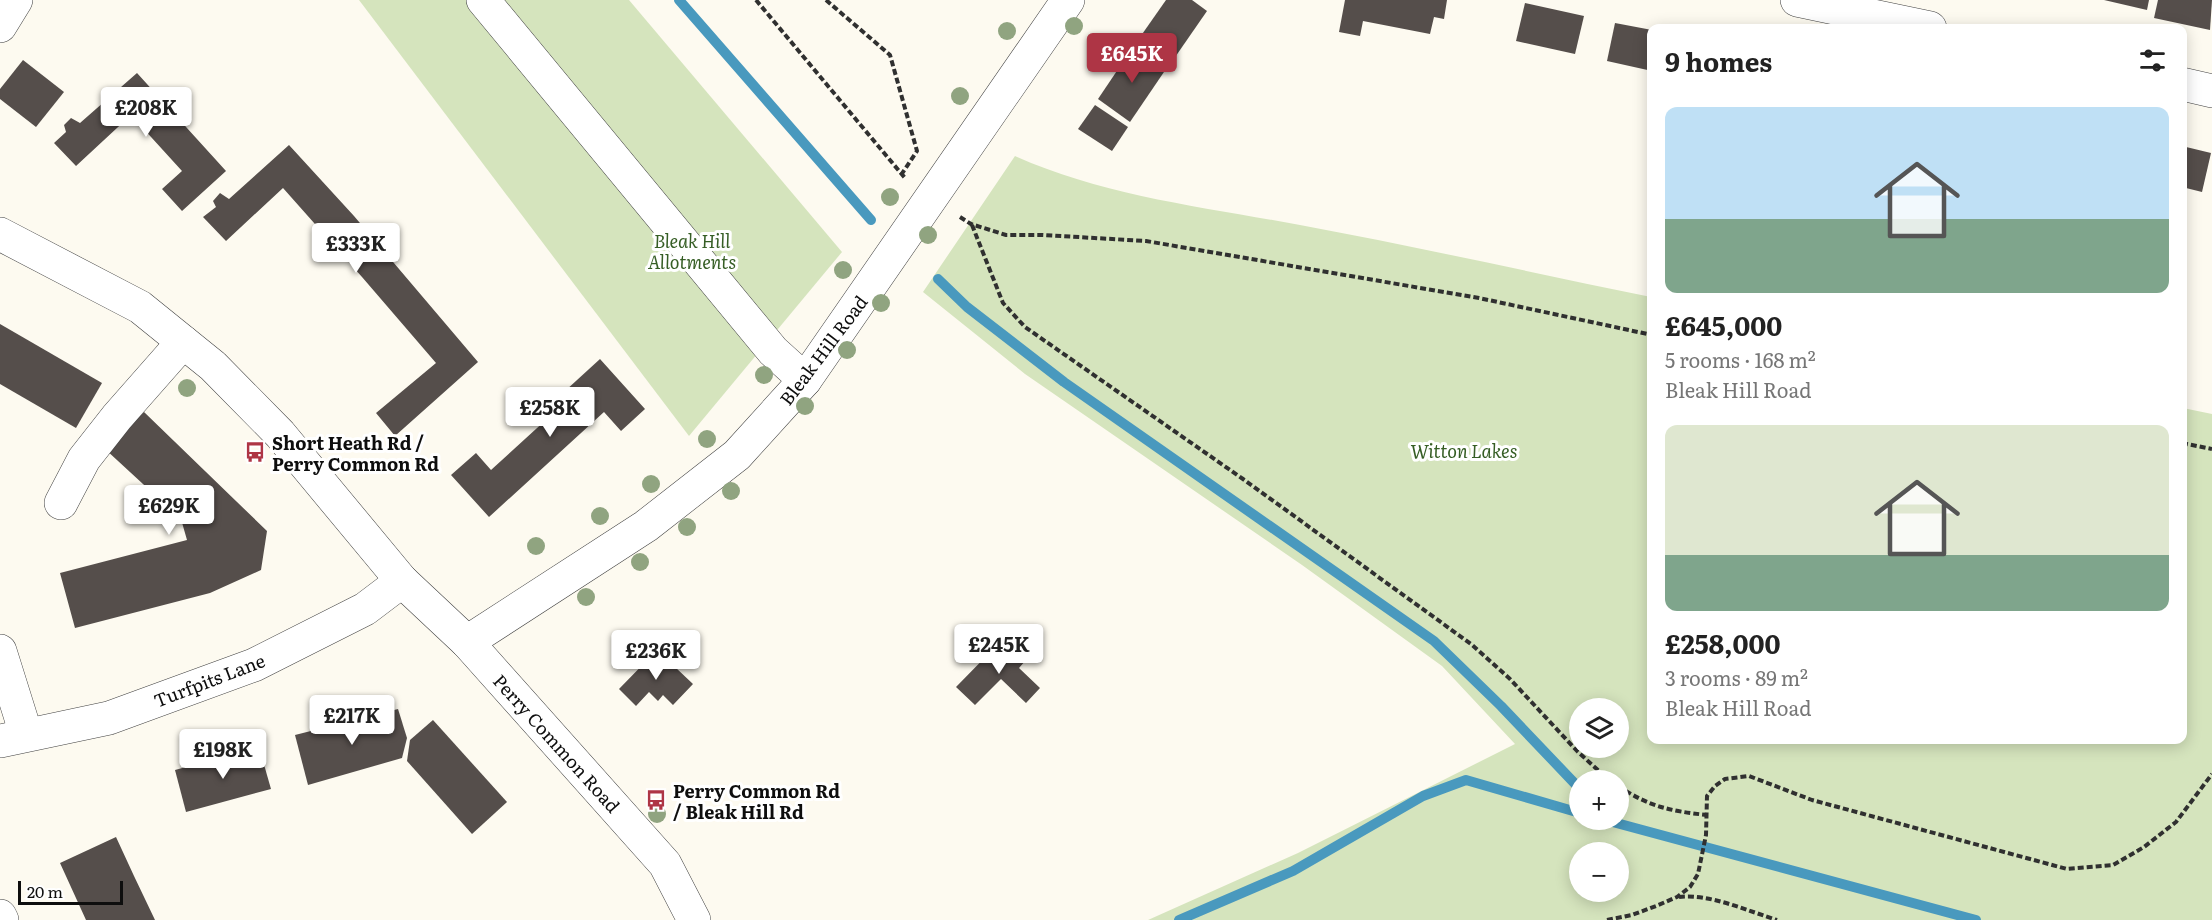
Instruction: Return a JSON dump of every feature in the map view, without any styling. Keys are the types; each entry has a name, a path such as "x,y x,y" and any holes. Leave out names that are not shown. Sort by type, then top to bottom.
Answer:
{"street":[{"path":"0,26 16,0"},
{"path":"483,0 772,351 806,380"},
{"name":"Bleak Hill Road","path":"467,642 646,526 737,455 806,380 1068,0"},
{"path":"1797,0 1911,24"},
{"path":"2187,85 2212,91"},
{"name":"Perry Common Road","path":"0,234 140,307 213,366 280,434 402,581 467,642 665,864 694,920"},
{"path":"61,503 84,459 117,417 183,342"},
{"name":"Turfpits Lane","path":"13,738 109,718 254,665 365,609 402,581"},
{"path":"0,651 13,738"}],"path":[{"path":"756,0 901,175 917,151 890,56 826,0"},
{"path":"932,197 971,224 1006,235 1146,241 1479,298 1647,334"},
{"path":"971,224 1003,303 1025,327 1243,479 1471,644 1510,679 1578,752 1598,770"},
{"path":"2187,444 2212,449"},
{"path":"1677,897 1690,887 1698,874 1706,835 1707,796 1725,779 1749,776 1812,800 2067,869 2114,865 2144,847 2176,822 2212,774"},
{"path":"1629,794 1640,801 1672,812 1707,815"},
{"path":"1607,920 1632,915 1677,897 1690,895 1777,920"}],"green space":[{"name":"Bleak Hill Allotments","path":"359,0 629,0 842,252 689,436"},
{"name":"Witton Lakes","path":"1015,156 1084,181 1155,199 1344,233 1647,296 1647,744 2187,744 2187,409 2212,414 2212,920 1148,920 1298,853 1515,744 1442,666 1302,565 1025,374 923,292"}],"building":[{"path":"1166,0 1192,0 1207,11 1171,63 1138,40"},
{"path":"1345,0 1447,0 1444,19 1434,17 1430,34 1363,21 1360,36 1339,32"},
{"path":"2104,0 2149,0 2147,10"},
{"path":"2158,0 2212,0 2210,30 2154,18"},
{"path":"1525,3 1584,16 1575,54 1516,41"},
{"path":"1615,23 1647,29 1647,70 1607,61"},
{"path":"1133,47 1166,69 1130,122 1098,99"},
{"path":"23,60 64,92 36,127 0,99 0,89"},
{"path":"137,73 226,171 182,211 162,189 182,171 131,115 76,166 54,143 66,132 64,125 71,118 80,123"},
{"path":"1095,105 1128,127 1112,151 1078,129"},
{"path":"289,145 354,216 478,362 395,436 376,413 436,363 362,277 283,188 226,241 203,217 216,207 213,201 220,193 229,199"},
{"path":"2187,147 2211,153 2202,192 2187,188"},
{"path":"0,324 102,383 76,428 0,384"},
{"path":"600,359 645,409 621,431 604,412 489,517 451,475 476,453 491,470 571,397 565,391"},
{"path":"144,412 267,531 261,570 210,593 75,628 60,573 187,540 181,519 105,449"},
{"path":"1004,638 1026,660 1019,668 1040,688 1026,703 1001,679 975,705 956,687"},
{"path":"657,650 693,684 673,705 663,695 658,701 649,692 636,706 619,689"},
{"path":"398,709 407,738 402,758 308,785 295,735"},
{"path":"433,720 507,802 472,834 407,761 410,740"},
{"path":"259,747 271,789 186,812 175,770"},
{"path":"116,837 155,920 86,920 60,863"}],"waterway":[{"path":"679,0 871,220"},
{"path":"938,279 967,307 1064,382 1434,641 1501,706 1569,777"},
{"path":"1179,920 1293,871 1423,796 1466,780 1569,810"},
{"path":"1629,826 1976,920"}],"place":[{"name":"Short Heath Rd / Perry Common Rd","path":"255,452"},
{"name":"Perry Common Rd / Bleak Hill Rd","path":"656,800"}]}
